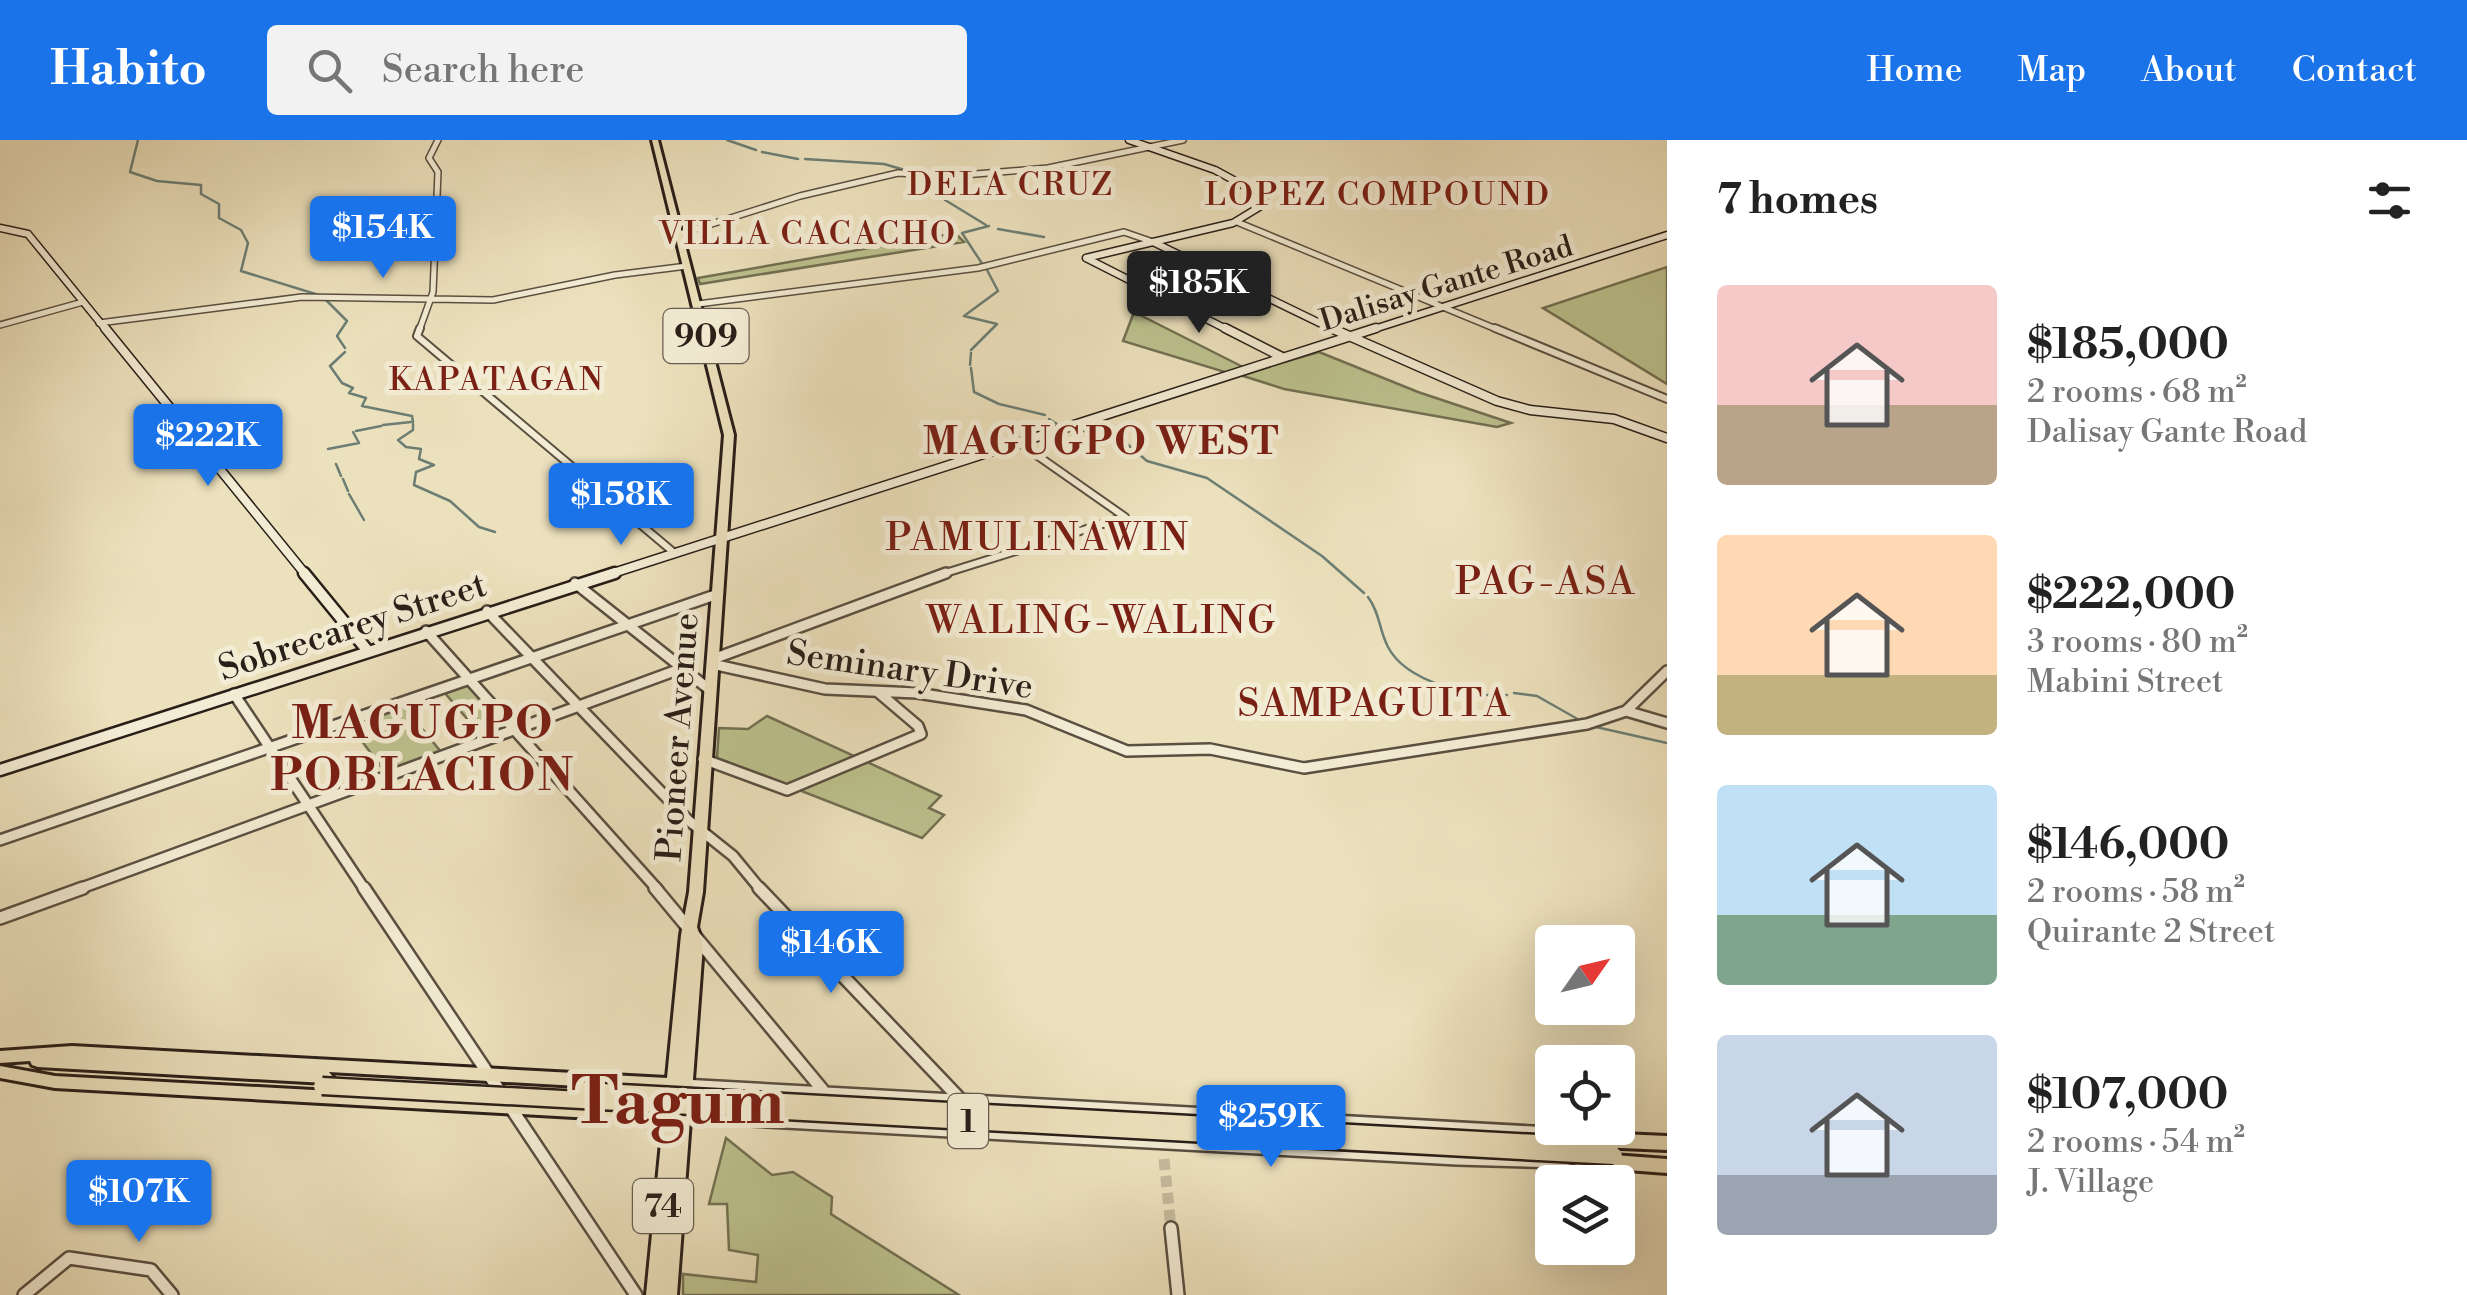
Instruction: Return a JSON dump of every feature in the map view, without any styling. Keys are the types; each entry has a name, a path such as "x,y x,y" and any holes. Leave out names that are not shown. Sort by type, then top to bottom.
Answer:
{"highway":[{"name":"Pioneer Avenue","path":"656,140 728,435 715,665 703,759 704,836 692,928 696,945 678,1101"},
{"name":"1","path":"0,1058 72,1052 490,1075 678,1101 829,1109"},
{"name":"1","path":"0,1058 323,1081 1614,1155 1667,1165"},
{"name":"1","path":"0,1070 55,1082 510,1107 678,1101"},
{"name":"1","path":"0,1070 323,1081"},
{"name":"74","path":"656,1295 678,1101"},
{"name":"74","path":"668,1295 678,1101"},
{"name":"1","path":"1292,1134 1461,1131 1535,1135"},
{"name":"1","path":"1162,1139 1266,1132 1593,1160 1667,1144"},
{"name":"1","path":"1635,1142 1667,1144"},
{"path":"1573,1157 1574,1145"},
{"path":"1581,1145 1593,1160"}],"main road":[{"path":"1086,258 1236,222 1263,205 1266,198 1222,174 1128,140"},
{"path":"0,228 28,234 367,650"},
{"name":"Dalisay Gante Road","path":"722,535 1667,235"},
{"path":"1152,242 1349,337 1504,404 1614,418 1667,438"},
{"path":"1086,258 1283,358"},
{"path":"1132,281 1199,264"},
{"name":"Sobrecarey Street","path":"0,770 722,535"}],"street":[{"path":"436,140 425,158 433,169 435,197 432,299 418,337 672,552"},
{"path":"680,234 807,194 898,173 952,176 1048,168 1183,140"},
{"path":"1236,222 1667,399"},
{"path":"698,304 978,268 1126,232 1152,242"},
{"path":"1064,247 1086,258"},
{"path":"99,323 302,297 500,299 615,275 688,266"},
{"path":"0,324 83,302"},
{"path":"1018,442 1126,517"},
{"path":"715,665 964,566 1126,517"},
{"path":"574,583 710,690"},
{"path":"0,840 718,594"},
{"path":"488,610 960,1100 987,1134"},
{"path":"426,630 692,928 829,1109 987,1134 1162,1139 1456,1159 1561,1162 1573,1157"},
{"name":"Seminary Drive","path":"715,665 814,687 917,693 1026,710 1127,750 1218,750 1310,768 1570,728 1626,711"},
{"path":"0,918 680,669"},
{"path":"1667,670 1626,711 1667,723"},
{"path":"703,759 787,790 921,734 918,726 878,692"},
{"path":"234,694 636,1295"},
{"path":"829,1109 960,1100 1461,1131"},
{"path":"1162,1139 1164,1158"},
{"path":"1171,1228 1178,1295"},
{"path":"24,1295 69,1258 150,1270 172,1295"}],"green space":[{"path":"955,233 964,242 700,284 698,278"},
{"path":"1667,267 1667,384 1543,308"},
{"path":"1134,312 1243,367 1228,373 1123,341"},
{"path":"1319,352 1418,392 1511,423 1497,427 1284,389 1240,375"},
{"path":"467,684 498,720 475,728 444,692"},
{"path":"403,705 441,752 385,772 349,724"},
{"path":"767,716 941,796 929,808 944,815 922,838 717,758 719,728 748,729"},
{"path":"726,1138 772,1175 793,1172 832,1197 831,1214 959,1295 683,1295 683,1274 756,1282 758,1255 729,1250 727,1204 709,1204"}],"waterway":[{"path":"138,140 130,172 157,181 201,185 201,194 219,204 219,218 241,230 248,243 241,271 322,296"},
{"path":"727,140 756,150"},
{"path":"762,152 798,159"},
{"path":"805,159 884,164 908,171"},
{"path":"936,177 940,179 936,187 945,200 986,225"},
{"path":"983,265 962,233 989,226"},
{"path":"998,229 1044,237"},
{"path":"971,350 997,324 964,316 998,291 986,268"},
{"path":"326,300 347,321 337,336 345,348"},
{"path":"345,352 330,366 342,383 353,388 349,393 366,398 362,406 412,416 413,422"},
{"path":"970,365 971,353"},
{"path":"971,368 974,392 999,404 1045,415"},
{"path":"1049,419 1060,426"},
{"path":"383,425 411,422"},
{"path":"413,424 413,430 398,440 406,447 421,449 419,459 434,465 416,472 414,485 450,501 479,527 495,532"},
{"path":"356,431 381,426"},
{"path":"1066,429 1102,433 1127,444 1147,461 1207,478 1322,556 1364,593"},
{"path":"328,449 359,443 353,432"},
{"path":"336,464 341,476"},
{"path":"343,479 348,491"},
{"path":"349,494 364,520"},
{"path":"1368,597 1388,647 1409,670 1459,690 1507,695"},
{"path":"1514,693 1537,696 1581,721"},
{"path":"1596,727 1667,743"}],"tunnel":[{"path":"1164,1159 1171,1228"}],"district":[{"name":"DELA CRUZ","path":"1011,184"},
{"name":"LOPEZ COMPOUND","path":"1378,194"},
{"name":"VILLA CACACHO","path":"808,233"},
{"name":"KAPATAGAN","path":"497,379"},
{"name":"MAGUGPO WEST","path":"1102,441"},
{"name":"PAMULINAWIN","path":"1038,537"},
{"name":"PAG-ASA","path":"1546,581"},
{"name":"WALING-WALING","path":"1102,620"},
{"name":"SAMPAGUITA","path":"1375,703"},
{"name":"MAGUGPO POBLACION","path":"423,748"},
{"name":"Tagum","path":"678,1100"}]}
